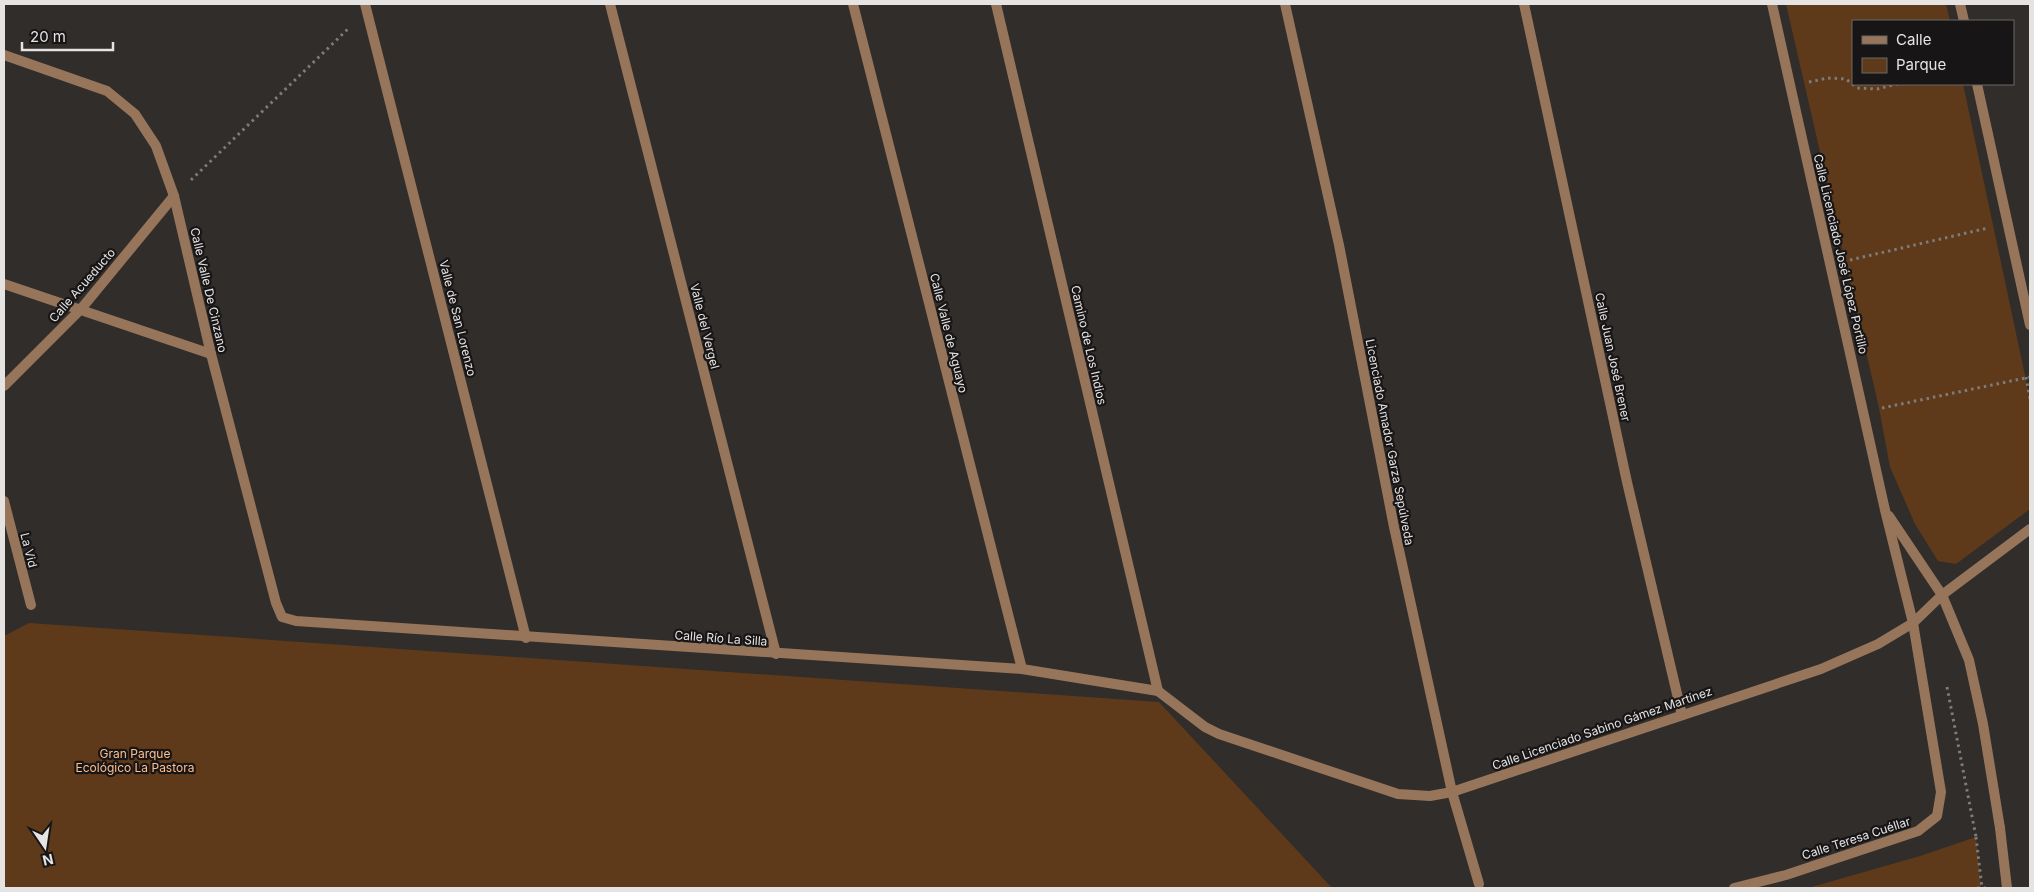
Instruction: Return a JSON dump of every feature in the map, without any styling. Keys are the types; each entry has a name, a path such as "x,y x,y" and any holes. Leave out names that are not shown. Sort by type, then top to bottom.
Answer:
{"street":[{"name":"Valle del Vergel","path":"610,4 776,654"},
{"name":"Calle Valle de Aguayo","path":"853,4 1022,669"},
{"name":"Camino de Los Indios","path":"996,4 1158,691"},
{"name":"Licenciado Amador Garza Sepúlveda","path":"1285,4 1339,245 1394,527 1452,792 1479,884"},
{"name":"Calle Juan José Brener","path":"1524,4 1627,482 1682,715"},
{"name":"Calle Licenciado José López Portillo","path":"1772,4 1913,622"},
{"path":"1960,4 1964,20"},
{"name":"Valle de San Lorenzo","path":"366,7 526,638"},
{"name":"Calle Valle De Cinzano","path":"4,55 107,91 135,114 156,146 174,196 211,354 276,603 282,617"},
{"path":"1977,85 2030,325"},
{"name":"Calle Acueducto","path":"4,386 81,309 174,196"},
{"path":"4,284 211,354"},
{"name":"La Vid","path":"4,501 31,605"},
{"name":"Calle Licenciado José López Portillo","path":"1886,510 1942,595 1969,660 1975,683 2000,828 2007,888"},
{"name":"Calle Licenciado Sabino Gámez Martínez","path":"1158,691 1205,727 1219,734 1398,794 1430,796 1452,792 1821,669 1878,644 1913,622 1942,595 2030,528"},
{"name":"Calle Río La Silla","path":"282,617 306,622 526,638 1022,669 1158,691"},
{"name":"Calle Teresa Cuéllar","path":"1734,888 1786,875 1918,831 1937,816 1941,792 1913,622"}],"path":[{"path":"174,196 366,7"},
{"path":"1790,87 1828,78 1846,80 1852,84"},
{"path":"1853,85 1857,88 1876,89 1893,85"},
{"path":"1830,264 2008,224"},
{"path":"1879,408 2028,377 2030,399"},
{"path":"1946,684 1976,837 1982,888"}],"green space":[{"path":"1786,4 1946,4 1950,20 1852,20 1852,85 1963,85 2030,399 2030,509 1956,564 1938,561 1915,524 1890,467 1879,408"},
{"name":"Gran Parque Ecológico La Pastora","path":"29,623 1159,702 1332,888 4,888 4,636"},
{"path":"1976,837 1981,888 1808,888 1920,856"}]}
